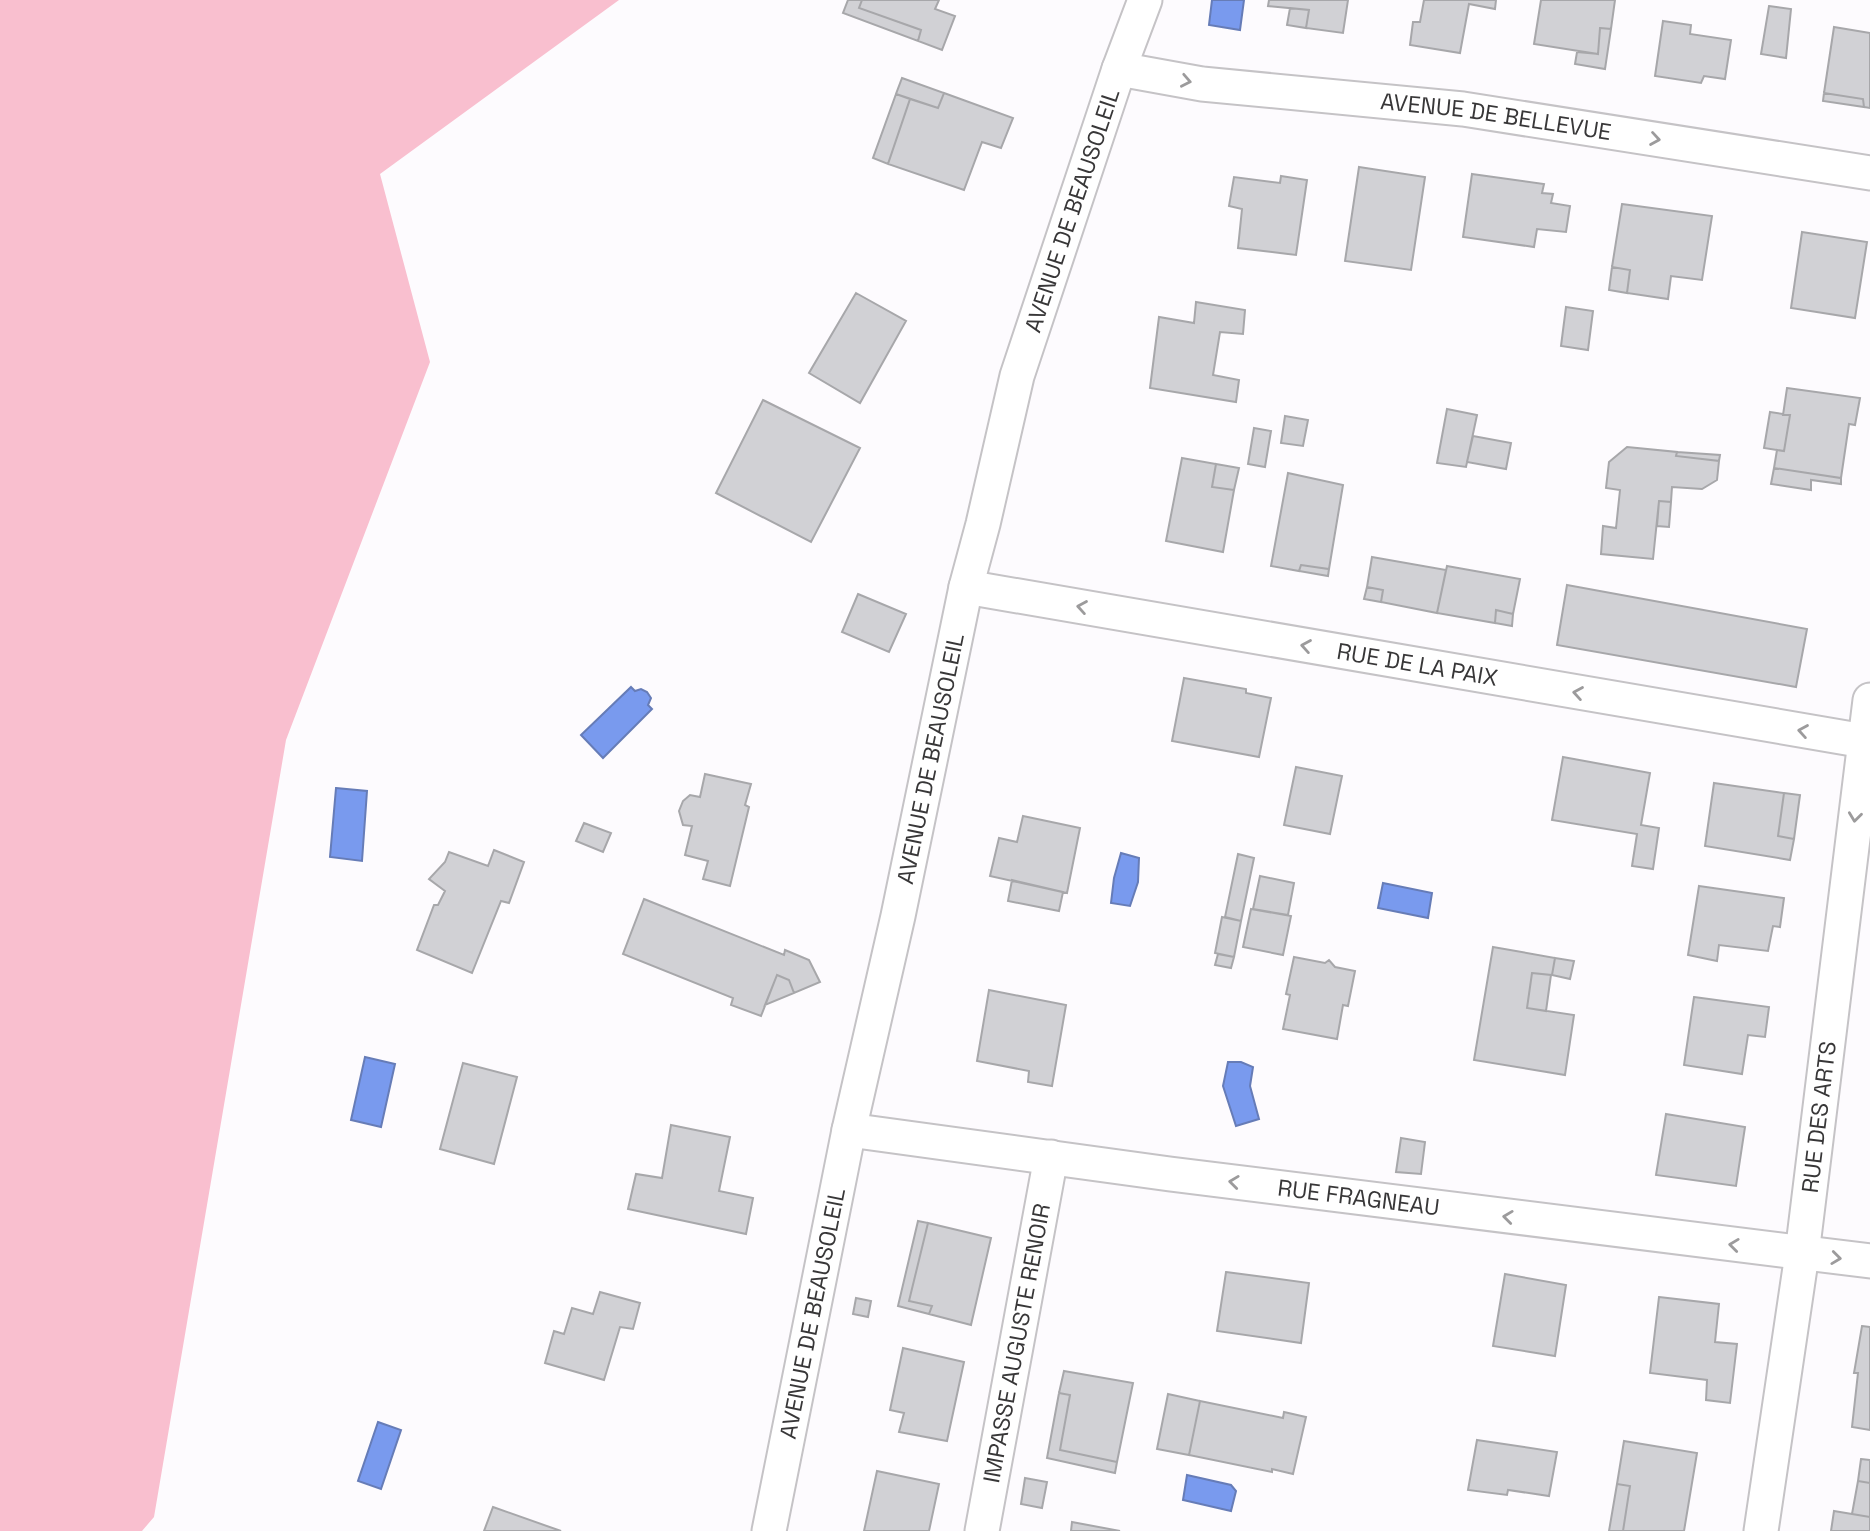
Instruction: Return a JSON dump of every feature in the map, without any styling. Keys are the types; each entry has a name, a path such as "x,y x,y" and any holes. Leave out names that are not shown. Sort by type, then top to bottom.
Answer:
{"street":[{"name":"AVENUE DE BEAUSOLEIL","path":"769,1531 849,1130 898,916 966,587 1017,376 1119,69 1145,0"},
{"name":"AVENUE DE BELLEVUE","path":"1119,69 1202,85 1463,109 1870,173"},
{"name":"RUE DE LA PAIX","path":"966,587 1867,742"},
{"name":"RUE DES ARTS","path":"1761,1531 1802,1254 1870,701"},
{"name":"RUE FRAGNEAU","path":"849,1130 1870,1261"},
{"name":"IMPASSE AUGUSTE RENOIR","path":"982,1531 1051,1157"}],"shaded area":[{"path":"0,0 619,0 380,174 430,362 286,740 154,1517 142,1531 0,1531"}],"water":[{"path":"1212,0 1244,0 1240,30 1209,25"},
{"path":"631,687 635,691 641,689 647,692 651,698 648,705 652,709 603,758 581,735"},
{"path":"336,788 367,791 362,861 330,857"},
{"path":"1121,853 1139,858 1138,882 1130,906 1111,903"},
{"path":"1383,883 1432,893 1428,918 1378,908"},
{"path":"365,1057 395,1064 381,1127 351,1120"},
{"path":"1228,1062 1241,1062 1253,1067 1250,1086 1259,1119 1236,1126 1223,1086"},
{"path":"378,1422 401,1430 381,1489 358,1481"},
{"path":"1187,1475 1231,1485 1236,1491 1231,1511 1183,1500"}],"building":[{"path":"848,0 862,0 859,8 921,30 918,41 843,13"},
{"path":"862,0 939,0 935,9 955,16 942,50 918,41 921,30 859,8"},
{"path":"1269,0 1348,0 1343,33 1306,28 1309,10 1268,6"},
{"path":"1424,0 1496,0 1495,9 1469,4 1460,53 1410,45 1413,22 1420,22"},
{"path":"1541,0 1615,0 1611,29 1600,28 1598,54 1534,44"},
{"path":"1769,6 1791,9 1786,58 1761,54"},
{"path":"1290,8 1309,10 1306,28 1287,25"},
{"path":"1663,21 1691,25 1690,34 1731,40 1725,79 1704,76 1701,83 1655,76"},
{"path":"1834,27 1870,33 1870,108 1864,107 1863,99 1824,93"},
{"path":"1600,28 1611,29 1605,69 1575,64 1577,52 1598,54"},
{"path":"902,78 944,93 938,108 896,94"},
{"path":"944,93 1013,118 1001,148 982,142 964,190 888,164 910,99 938,108"},
{"path":"1824,93 1863,99 1864,107 1823,101"},
{"path":"896,94 910,99 888,164 873,158"},
{"path":"1359,167 1425,177 1411,270 1345,261"},
{"path":"1472,174 1544,184 1542,193 1553,194 1551,203 1570,206 1566,232 1537,229 1534,247 1463,237"},
{"path":"1281,176 1307,180 1296,255 1238,248 1242,209 1229,206 1234,177 1280,183"},
{"path":"1622,204 1712,216 1702,280 1671,276 1668,299 1627,293 1630,270 1612,267"},
{"path":"1802,232 1867,242 1855,318 1791,308"},
{"path":"1612,267 1630,270 1627,293 1609,290"},
{"path":"856,293 906,321 860,403 809,373"},
{"path":"1196,302 1245,310 1243,334 1220,332 1213,375 1239,380 1236,402 1150,388 1159,317 1194,323"},
{"path":"1566,307 1593,311 1588,350 1561,346"},
{"path":"1787,388 1860,398 1855,425 1849,424 1841,478 1774,468 1777,450 1784,451 1790,415 1783,415"},
{"path":"763,400 860,448 811,542 716,493"},
{"path":"1447,409 1477,415 1466,467 1437,463"},
{"path":"1770,412 1790,415 1784,451 1764,448"},
{"path":"1285,416 1308,420 1303,446 1281,443"},
{"path":"1254,428 1271,431 1265,467 1248,464"},
{"path":"1473,436 1511,443 1506,469 1467,462"},
{"path":"1627,447 1677,452 1676,456 1719,461 1717,480 1702,489 1672,487 1671,502 1659,501 1653,559 1601,554 1603,526 1616,528 1620,490 1606,488 1609,462"},
{"path":"1677,452 1720,455 1719,461 1676,456"},
{"path":"1182,458 1216,464 1212,487 1234,490 1223,552 1166,541"},
{"path":"1216,464 1239,468 1234,490 1212,487"},
{"path":"1774,468 1841,478 1841,484 1811,480 1811,490 1771,484"},
{"path":"1288,473 1343,485 1329,569 1301,565 1299,571 1271,566"},
{"path":"1659,501 1671,502 1669,527 1657,526"},
{"path":"1372,557 1446,570 1437,613 1381,602 1383,590 1367,587"},
{"path":"1301,565 1329,569 1328,576 1299,571"},
{"path":"1447,566 1520,579 1513,614 1496,610 1495,623 1437,613"},
{"path":"1567,585 1807,629 1796,687 1557,645"},
{"path":"1367,587 1383,590 1381,602 1364,599"},
{"path":"858,594 906,614 889,652 842,632"},
{"path":"1496,610 1513,614 1512,626 1495,623"},
{"path":"1184,678 1246,689 1246,693 1271,698 1259,757 1172,741"},
{"path":"1563,757 1650,773 1641,825 1659,828 1653,869 1632,866 1637,834 1552,820"},
{"path":"1296,767 1342,776 1330,834 1284,825"},
{"path":"705,774 751,784 745,805 749,807 730,886 703,879 708,861 685,855 692,826 683,825 679,811 683,801 690,795 700,797"},
{"path":"1714,783 1784,793 1778,836 1794,839 1790,860 1705,846"},
{"path":"1784,793 1800,795 1794,839 1778,836"},
{"path":"1023,816 1080,828 1067,893 990,876 999,838 1017,842"},
{"path":"584,823 611,833 603,852 576,841"},
{"path":"494,850 524,862 509,903 501,901 472,973 417,950 434,905 438,905 445,891 429,879 445,862 449,852 488,866"},
{"path":"1238,854 1254,858 1241,921 1225,917"},
{"path":"1260,876 1294,883 1288,915 1253,909"},
{"path":"1012,880 1063,892 1059,911 1008,901"},
{"path":"1699,886 1784,898 1780,927 1773,926 1768,951 1719,945 1717,961 1688,955"},
{"path":"644,899 784,955 785,950 809,960 820,982 794,993 789,980 777,975 761,1016 731,1005 733,998 623,954"},
{"path":"1251,909 1291,916 1283,955 1243,947"},
{"path":"1222,917 1241,921 1234,957 1215,953"},
{"path":"1493,947 1555,958 1552,975 1532,973 1527,1008 1574,1015 1565,1075 1474,1060"},
{"path":"1218,954 1234,957 1231,968 1215,965"},
{"path":"1294,957 1325,963 1329,960 1335,967 1355,971 1348,1006 1343,1005 1337,1039 1283,1029 1290,995 1286,994"},
{"path":"1555,958 1574,961 1570,979 1552,975"},
{"path":"1532,973 1551,975 1546,1011 1527,1008"},
{"path":"777,975 789,980 794,993 765,1005"},
{"path":"989,990 1066,1005 1052,1086 1028,1082 1029,1071 977,1061"},
{"path":"1694,997 1769,1007 1765,1037 1748,1035 1742,1074 1684,1065"},
{"path":"463,1063 517,1077 494,1164 440,1149"},
{"path":"1666,1114 1745,1127 1736,1186 1656,1175"},
{"path":"671,1125 730,1137 719,1191 753,1198 746,1234 628,1209 636,1174 662,1178"},
{"path":"1401,1138 1425,1142 1421,1174 1396,1172"},
{"path":"918,1221 928,1223 909,1301 932,1306 929,1314 898,1306"},
{"path":"928,1223 991,1238 971,1325 929,1314 932,1306 909,1301"},
{"path":"1226,1272 1309,1283 1301,1343 1217,1331"},
{"path":"1505,1274 1566,1285 1555,1356 1493,1346"},
{"path":"600,1292 640,1303 633,1329 620,1327 604,1380 545,1363 554,1331 564,1334 572,1308 593,1314"},
{"path":"1659,1297 1719,1304 1715,1342 1737,1344 1730,1403 1706,1400 1707,1380 1650,1373"},
{"path":"856,1298 871,1301 868,1317 853,1314"},
{"path":"1862,1326 1870,1327 1870,1430 1852,1427 1858,1373 1854,1373"},
{"path":"903,1348 964,1362 947,1441 899,1432 904,1413 890,1410"},
{"path":"1064,1371 1133,1383 1117,1462 1060,1450 1070,1395 1059,1393"},
{"path":"1059,1393 1070,1395 1060,1450 1117,1462 1115,1473 1047,1458"},
{"path":"1168,1394 1200,1401 1189,1455 1157,1449"},
{"path":"1200,1401 1283,1418 1284,1412 1306,1417 1293,1474 1189,1455"},
{"path":"1477,1440 1557,1452 1549,1496 1508,1490 1507,1495 1468,1490"},
{"path":"1624,1441 1697,1453 1684,1531 1623,1531 1630,1486 1617,1484"},
{"path":"1861,1459 1870,1460 1870,1483 1858,1481"},
{"path":"877,1471 939,1484 929,1531 864,1531"},
{"path":"1025,1478 1047,1482 1042,1508 1021,1504"},
{"path":"1858,1481 1870,1483 1870,1517 1852,1514"},
{"path":"1617,1484 1630,1486 1623,1531 1609,1531"},
{"path":"493,1507 561,1531 484,1531"},
{"path":"1834,1511 1870,1517 1870,1531 1831,1531"},
{"path":"1072,1522 1120,1531 1071,1531"}]}
